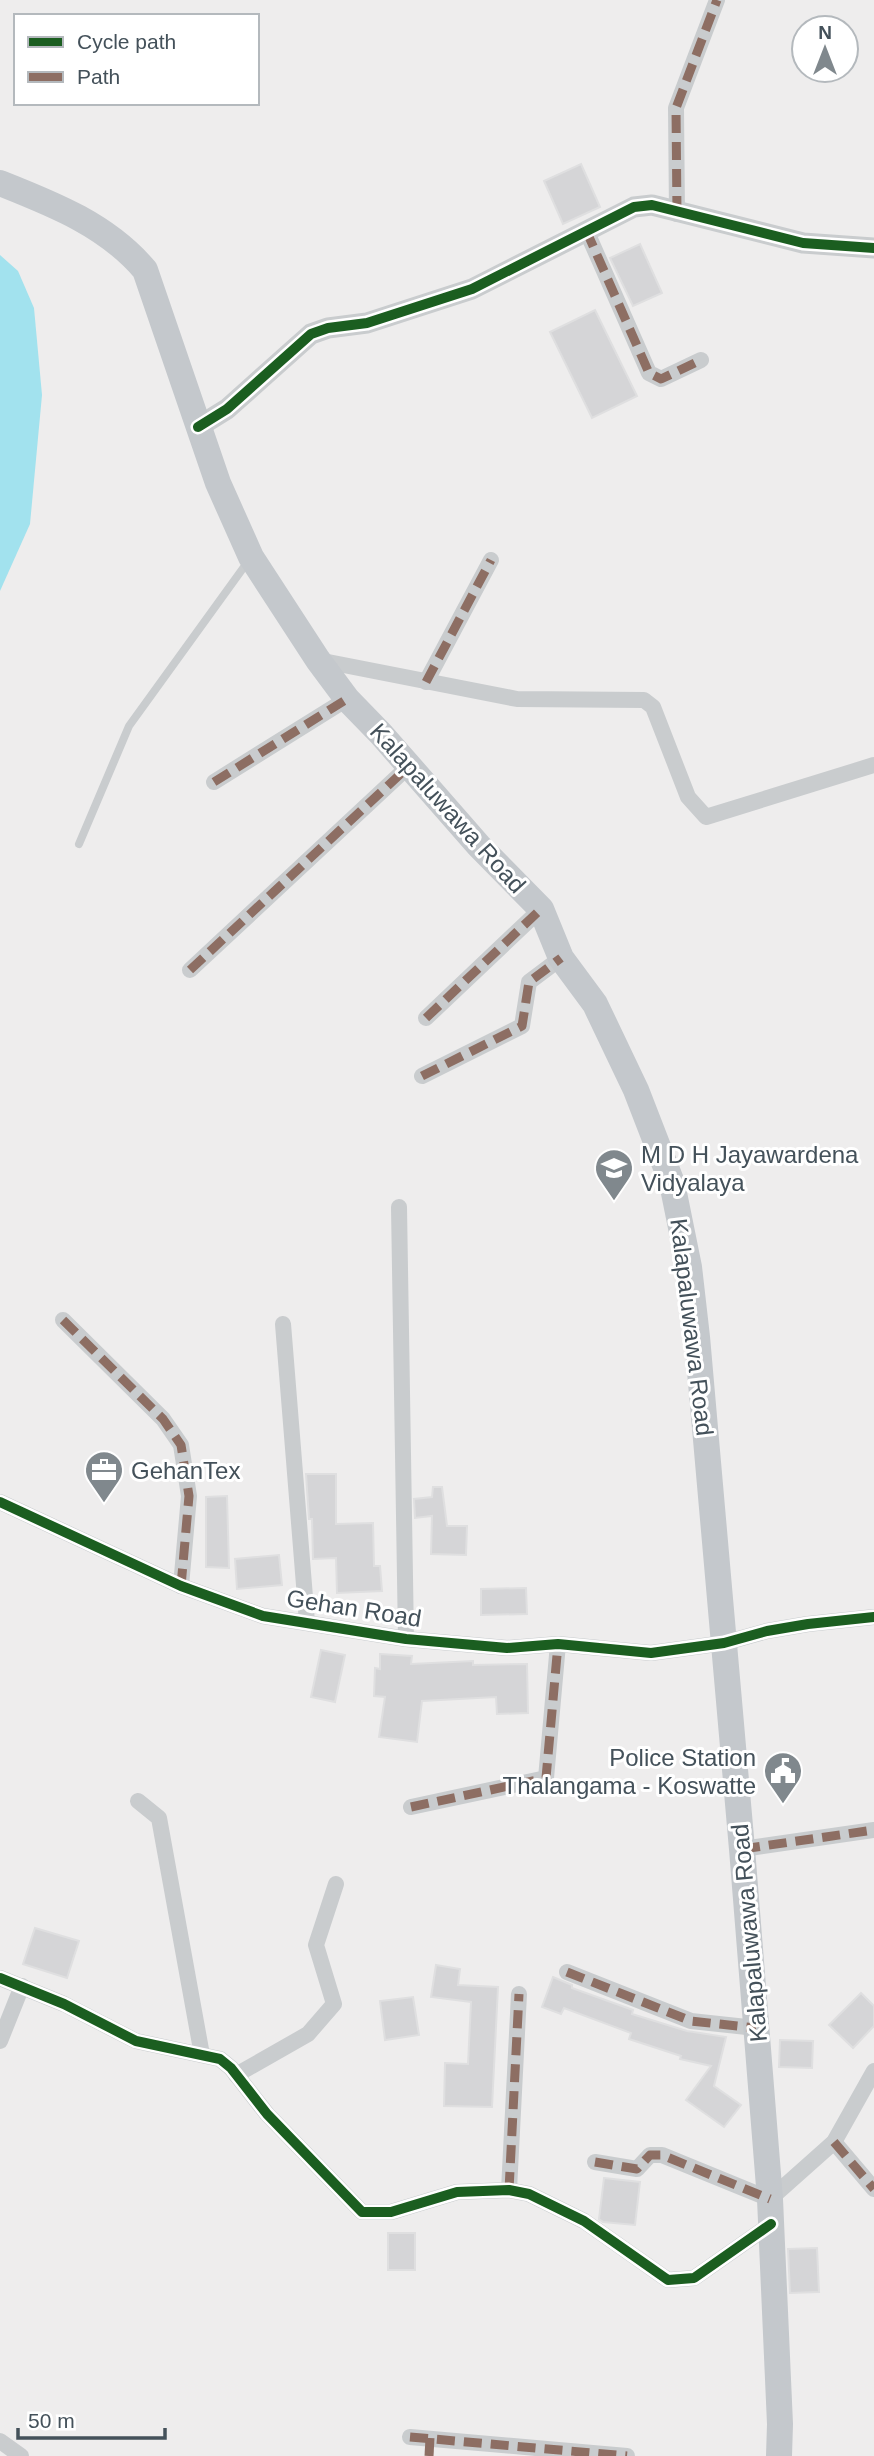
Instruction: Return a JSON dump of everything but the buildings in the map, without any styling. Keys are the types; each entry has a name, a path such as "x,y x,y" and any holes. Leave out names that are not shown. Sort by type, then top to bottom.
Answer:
{"main road":[{"name":"Kalapaluwawa Road","path":"0,183 50,202 108,234 130,252 145,270 198,427 230,513 251,557 318,660 347,699 479,846 541,909 561,958 595,1004 636,1090 672,1182 689,1267 697,1338 742,1849 770,2211 780,2424 779,2456"}],"street":[{"path":"677,214 676,108 718,0"},
{"path":"198,427 227,409 311,334 328,328 367,323 472,289 634,207 652,205 677,214 803,243 874,248"},
{"path":"586,230 649,373 661,379 701,360"},
{"path":"426,682 491,559"},
{"path":"318,660 517,699 644,699 653,707 688,797 706,817 874,765"},
{"path":"214,782 347,699"},
{"path":"190,970 409,766"},
{"path":"426,1018 541,909"},
{"path":"422,1076 522,1026 529,982 561,958"},
{"path":"400,1207 406,1639"},
{"path":"63,1320 163,1419 181,1445 189,1496 181,1586"},
{"path":"283,1324 307,1622"},
{"name":"Gehan Road","path":"0,1502 181,1586 262,1616 406,1639 507,1648 558,1644 651,1653 724,1643 767,1631 874,1616"},
{"path":"411,1807 546,1778 558,1644"},
{"path":"138,1801 159,1818 202,2054"},
{"path":"742,1849 874,1830"},
{"path":"236,2075 308,2034 334,2004 316,1945 336,1884"},
{"path":"567,1972 691,2021 756,2028"},
{"path":"0,1978 64,2004 136,2041 220,2059 231,2067 267,2114 362,2212 391,2212 457,2192 509,2190 529,2194 584,2221 668,2280 694,2278 770,2211 834,2142 874,2071"},
{"path":"0,2041 22,1986"},
{"path":"509,2190 519,1994"},
{"path":"834,2142 874,2189"},
{"path":"595,2162 637,2169 650,2155 662,2155 770,2211"},
{"path":"410,2437 626,2456"},
{"path":"429,2456 430,2438"},
{"path":"0,2441 21,2456"}],"lane":[{"path":"79,844 129,726 251,557"}],"water":[{"path":"0,255 18,271 34,308 42,395 30,524 0,591"}],"marked path":[{"path":"677,214 676,108 717,0"},
{"path":"586,230 649,373 661,379 701,360"},
{"path":"426,682 491,560"},
{"path":"214,782 347,699"},
{"path":"190,970 409,766"},
{"path":"426,1018 541,909"},
{"path":"422,1076 522,1026 529,982 561,958"},
{"path":"63,1320 163,1419 181,1445 189,1496 181,1586"},
{"path":"411,1807 546,1778 558,1644"},
{"path":"742,1849 874,1830"},
{"path":"567,1972 691,2021 756,2028"},
{"path":"509,2190 519,1994"},
{"path":"834,2142 874,2189"},
{"path":"595,2162 637,2169 650,2155 662,2155 770,2199"},
{"path":"410,2437 627,2456"},
{"path":"429,2456 430,2438"}],"cycle path":[{"path":"198,427 227,409 311,334 328,328 367,323 472,289 634,207 652,205 803,243 874,248"},
{"path":"0,1502 181,1586 263,1616 406,1639 507,1648 558,1644 651,1653 724,1643 767,1631 808,1624 874,1617"},
{"path":"0,1978 64,2004 136,2041 220,2059 231,2068 267,2114 362,2212 391,2212 457,2192 509,2190 529,2194 584,2221 668,2280 694,2278 771,2224"}],"place":[{"name":"M D H Jayawardena Vidyalaya","path":"614,1202"},
{"name":"GehanTex","path":"104,1504"},
{"name":"Police Station Thalangama - Koswatte","path":"783,1805"}]}
